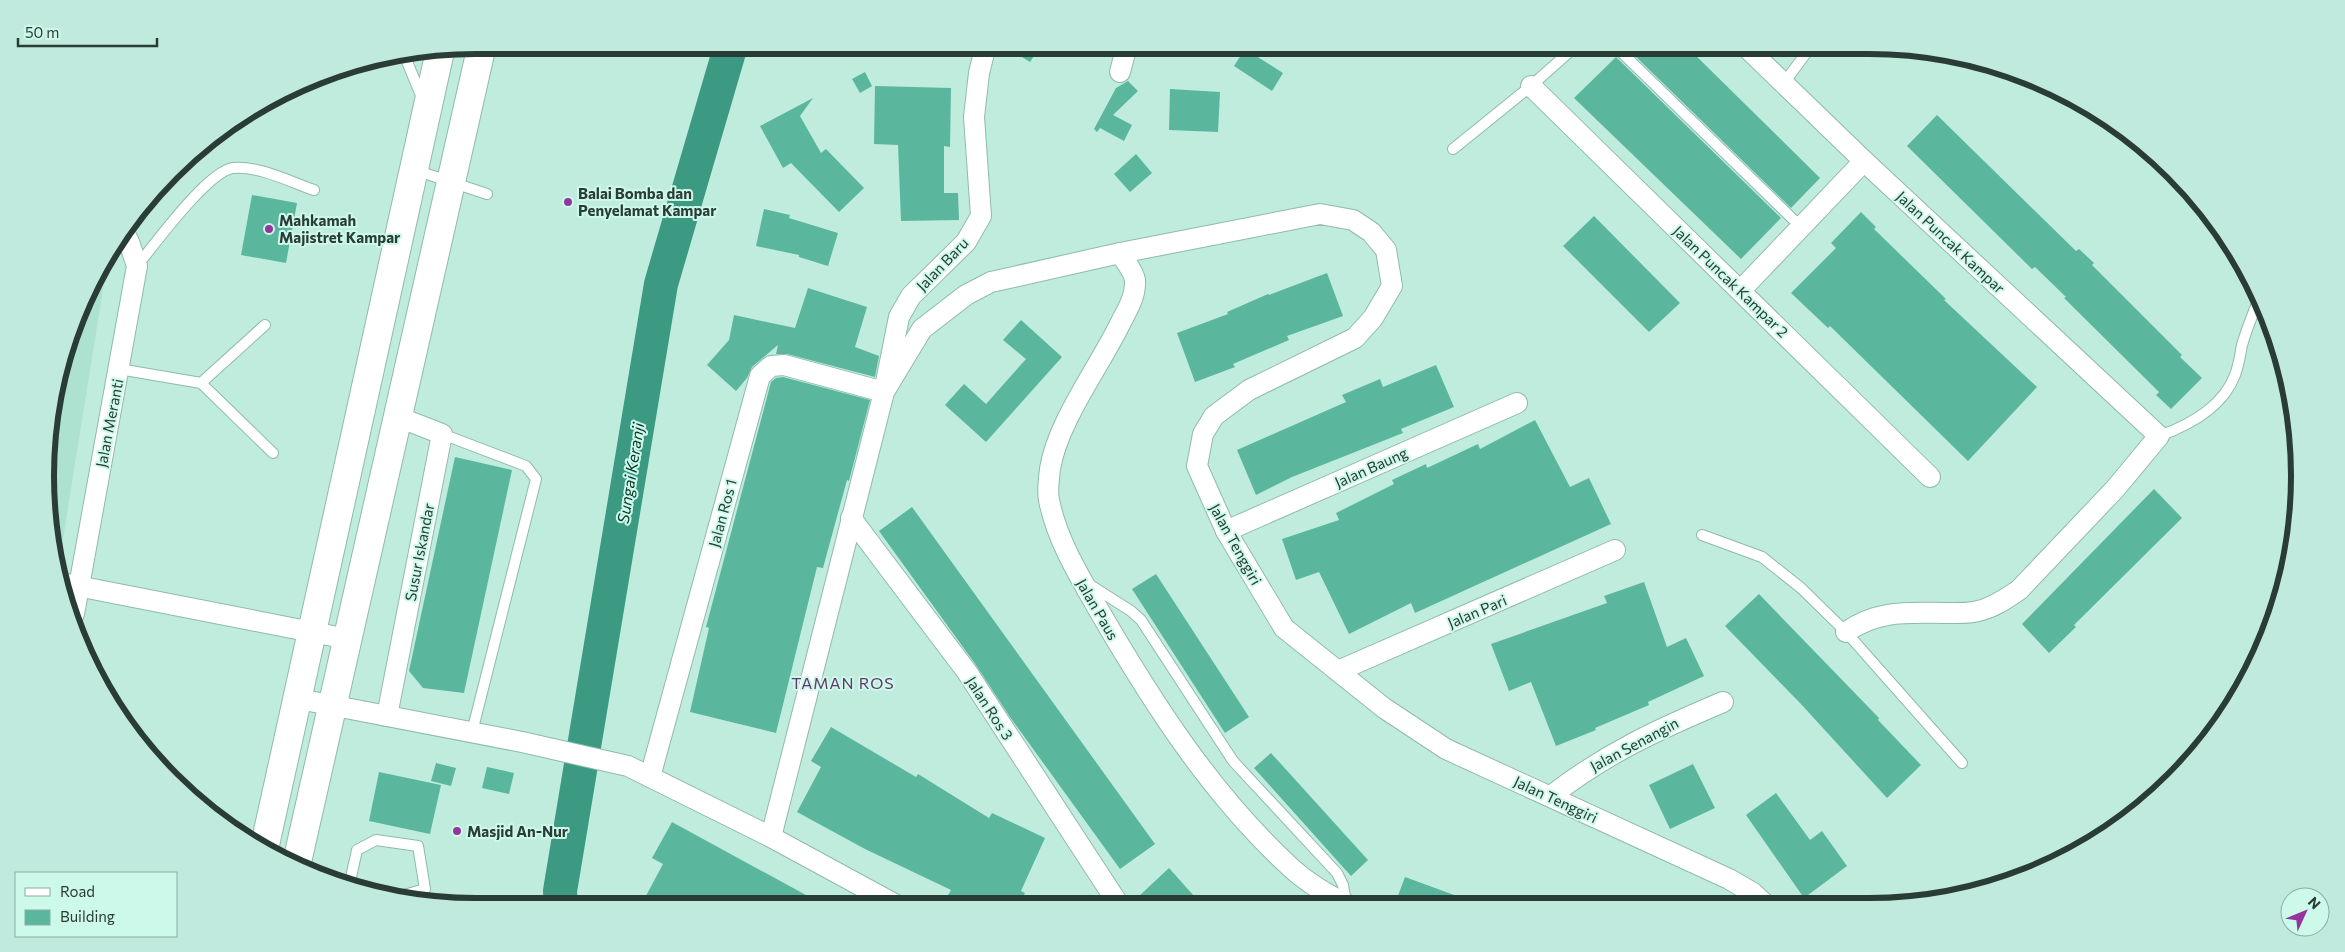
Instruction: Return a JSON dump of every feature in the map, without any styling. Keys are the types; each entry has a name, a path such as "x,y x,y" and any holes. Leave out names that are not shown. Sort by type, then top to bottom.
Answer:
{"highway":[{"path":"297,858 480,54"},
{"path":"266,842 299,699 439,56"}],"street":[{"name":"Jalan Baru","path":"884,392 899,317 911,296 966,242 982,216 974,118 979,73 984,54"},
{"path":"1120,72 1124,54"},
{"name":"Jalan Puncak Kampar","path":"1753,54 1864,161 2159,436"},
{"name":"Jalan Puncak Kampar 2","path":"1531,86 1930,477"},
{"path":"1741,290 1864,161"},
{"name":"Jalan Tenggiri","path":"884,392 922,329 966,295 991,282 1120,253 1320,214 1353,220 1371,232 1386,250 1392,286 1373,318 1355,338 1249,390 1214,416 1203,434 1197,466 1226,531 1284,628 1384,708 1446,749 1729,879 1753,892 1760,898"},
{"name":"Jalan Meranti","path":"72,598 70,584 119,369 137,266 127,238"},
{"name":"Jalan Paus","path":"1120,253 1135,278 1134,296 1105,357 1064,424 1050,468 1048,499 1063,542 1080,578 1119,644 1188,751 1235,810 1286,864 1306,880 1337,898"},
{"name":"Jalan Ros 1","path":"650,777 760,376 771,366 784,365 884,392"},
{"path":"771,837 884,392"},
{"name":"Jalan Baung","path":"1226,531 1517,403"},
{"path":"398,417 442,434"},
{"name":"Susur Iskandar","path":"388,716 442,434"},
{"path":"1846,632 1867,619 1882,615 1966,613 1981,610 2005,600 2019,590 2114,489 2159,436"},
{"name":"Jalan Ros 3","path":"852,518 967,672 1114,898"},
{"name":"Jalan Pari","path":"1338,671 1615,550"},
{"path":"70,584 348,638"},
{"path":"299,699 522,742 628,766 771,837 883,898"},
{"name":"Jalan Senangin","path":"1551,796 1578,775 1616,751 1663,727 1723,702"}],"lane":[{"path":"1453,149 1531,86 1567,54"},
{"path":"1623,54 1801,227"},
{"path":"1784,83 1805,54"},
{"path":"406,60 426,110"},
{"path":"137,266 195,197 214,178 231,168 250,168 314,190"},
{"path":"414,170 487,194"},
{"path":"2159,436 2194,421 2207,412 2230,387 2238,365 2247,327 2256,307"},
{"path":"201,383 265,325"},
{"path":"119,369 201,383 273,453"},
{"path":"442,434 526,466 536,479 472,732"},
{"path":"1702,535 1762,557 1801,588 1846,632 1962,763"},
{"path":"1080,578 1131,610 1141,620 1233,761 1337,873 1343,885 1346,898"},
{"path":"351,879 357,850 376,840 418,846 425,889 411,893"}],"shaded area":[{"path":"104,275 105,277 62,545 60,545 57,531 55,504 54,476 57,421 68,367 76,340"}],"building":[{"path":"1017,54 1035,54 1030,62"},
{"path":"1242,54 1253,54 1283,73 1272,91 1234,66"},
{"path":"1633,54 1694,54 1820,178 1791,208"},
{"path":"1616,57 1781,218 1741,259 1574,98"},
{"path":"865,72 872,86 860,93 852,79"},
{"path":"1128,81 1138,91 1113,115 1132,125 1124,141 1100,128 1097,132 1094,129 1116,88"},
{"path":"875,86 951,88 950,147 944,146 944,193 958,193 959,220 901,221 898,145 874,144"},
{"path":"1170,89 1220,92 1218,132 1169,130"},
{"path":"813,98 800,116 821,153 826,149 864,188 839,212 791,163 783,168 760,126"},
{"path":"1937,115 2076,251 2079,249 2094,263 2092,265 2182,355 2180,357 2202,378 2171,409 2156,395 2159,392 2064,298 2066,297 2035,267 2032,269 1907,146"},
{"path":"1136,154 1152,173 1130,192 1114,174"},
{"name":"Mahkamah Majistret Kampar","path":"252,195 297,203 286,263 241,255"},
{"path":"764,209 790,215 789,218 838,233 828,266 799,257 799,255 756,246"},
{"path":"1861,212 1876,227 1874,229 1946,299 1944,300 2037,387 1968,461 1830,326 1828,328 1791,293 1836,248 1831,243"},
{"path":"1594,216 1680,303 1649,332 1563,246"},
{"path":"1327,273 1343,316 1287,336 1289,340 1233,364 1235,367 1195,382 1177,333 1228,314 1227,312 1268,294"},
{"path":"808,288 867,307 855,347 879,356 875,377 787,354 776,354 778,345 752,367 747,378 736,391 707,365 729,340 734,315 795,328"},
{"path":"1021,320 1062,357 986,442 945,405 964,384 986,404 1026,359 1003,340"},
{"path":"1436,365 1454,407 1401,429 1403,433 1292,477 1256,495 1237,450 1346,402 1342,395 1380,379 1383,387"},
{"path":"783,377 870,400 849,481 847,480 823,568 817,567 776,733 690,712 709,628 706,627 771,382 776,378"},
{"path":"1535,420 1570,487 1589,478 1611,524 1415,613 1411,603 1349,634 1319,572 1296,580 1282,539 1339,520 1336,513 1394,484 1392,480 1426,464 1427,468 1478,444 1480,449"},
{"path":"455,457 512,470 464,693 423,688 409,671"},
{"path":"2154,489 2182,518 2074,625 2076,627 2049,653 2022,624"},
{"path":"912,507 1155,844 1120,869 879,531"},
{"path":"1156,574 1249,717 1225,733 1132,589"},
{"path":"1644,582 1667,647 1686,638 1704,676 1648,702 1649,705 1556,746 1531,682 1509,691 1491,644 1607,603 1604,596"},
{"path":"1759,594 1879,718 1878,720 1921,765 1887,798 1800,703 1725,626"},
{"path":"831,727 916,777 918,774 989,818 992,813 1045,838 1021,891 1025,893 1022,898 949,898 947,897 951,890 865,849 797,812 821,767 811,761"},
{"path":"1271,753 1368,860 1351,876 1254,768"},
{"path":"436,763 456,768 451,786 431,781"},
{"path":"1693,764 1715,808 1670,829 1649,785"},
{"path":"487,767 514,773 509,794 482,788"},
{"path":"379,772 441,785 430,834 369,821"},
{"path":"1776,793 1810,840 1822,831 1847,866 1804,898 1746,815"},
{"path":"672,822 811,898 645,898 663,864 652,858"},
{"path":"1169,868 1196,898 1139,898"},
{"path":"1405,877 1462,898 1397,898"}],"waterway":[{"name":"Sungai Keranji","path":"560,898 560,891 661,284 728,54"}],"place":[{"name":"Balai Bomba dan Penyelamat Kampar","path":"568,202"},
{"name":"Mahkamah Majistret Kampar","path":"269,229"},
{"name":"Masjid An-Nur","path":"457,831"}],"district":[{"name":"TAMAN ROS","path":"843,682"}]}
